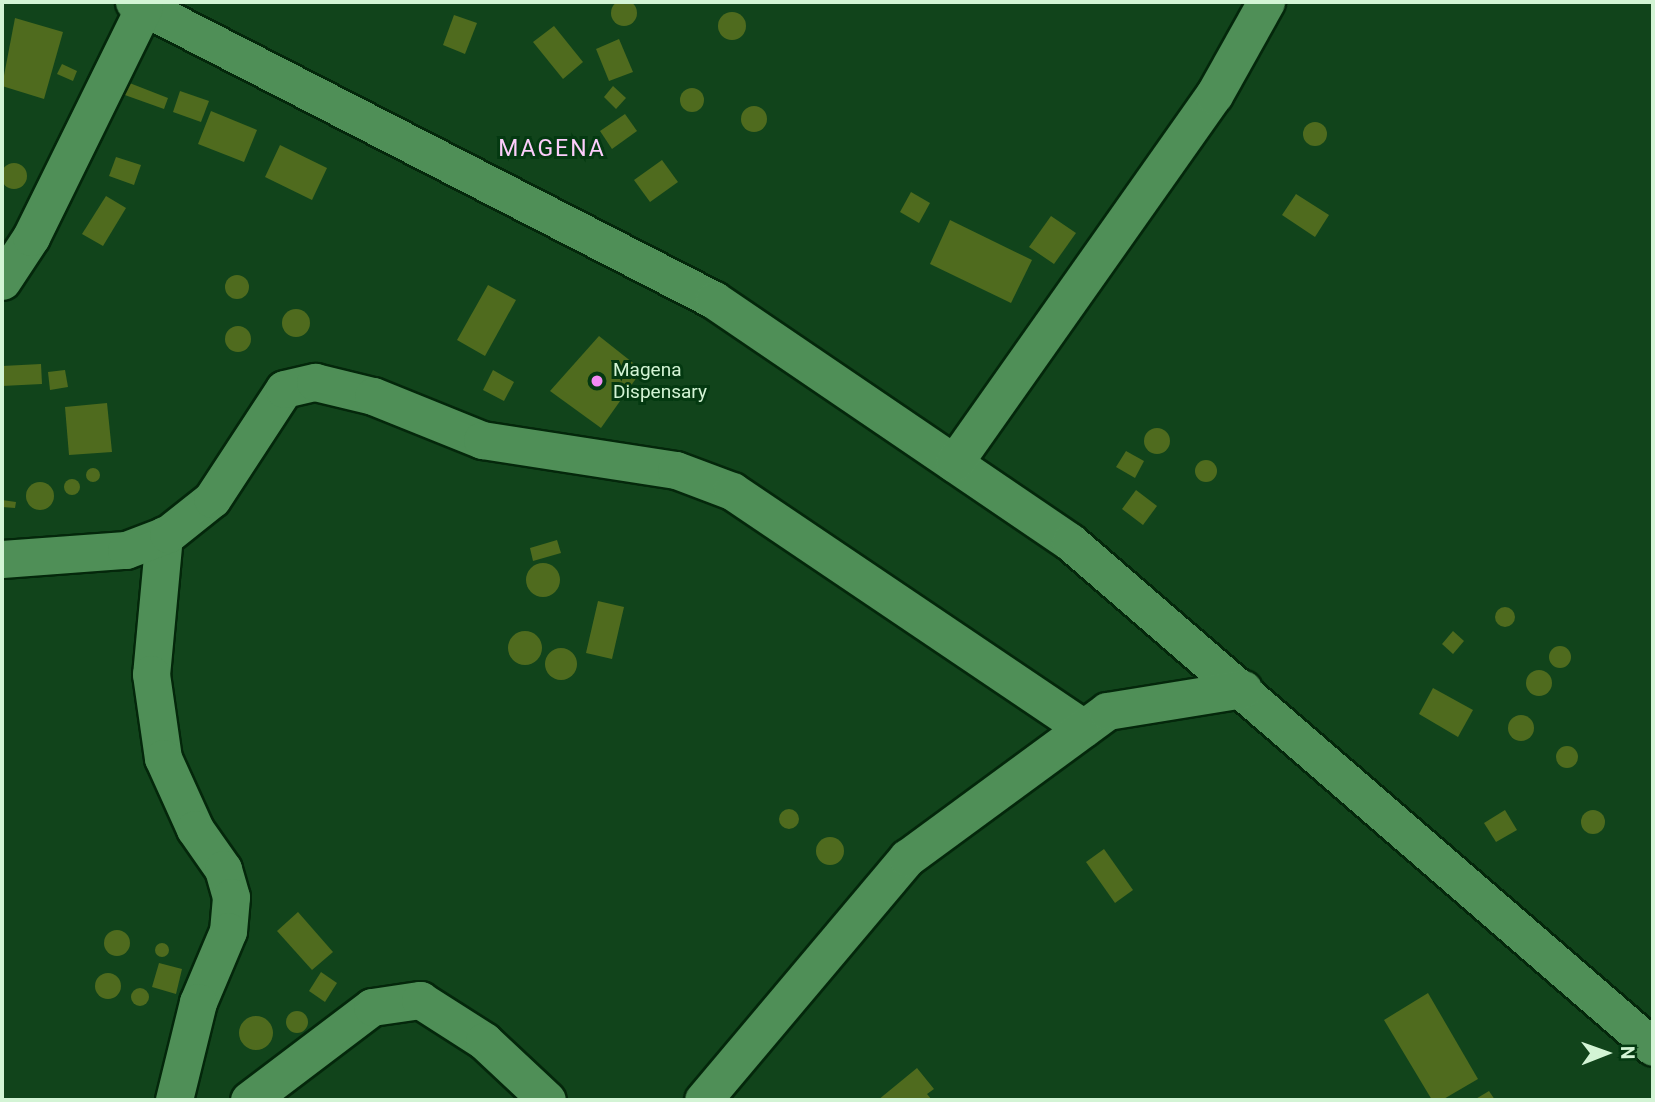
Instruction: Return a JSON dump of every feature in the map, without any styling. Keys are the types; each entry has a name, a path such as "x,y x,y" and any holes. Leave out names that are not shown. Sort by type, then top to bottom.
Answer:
{"street":[{"path":"954,463 1214,95 1266,2"},
{"path":"2,281 31,237 139,4 714,300 1070,542 1243,688 1653,1046"},
{"path":"2,559 126,550 164,535 212,499 284,390 315,382 373,396 482,440 676,470 732,491 1084,728"},
{"path":"164,535 151,674 163,758 195,829 223,869 231,897 228,931 198,1002 174,1100"},
{"path":"704,1100 907,858 1107,711 1243,688"},
{"path":"250,1100 372,1007 420,1000 475,1034 547,1100"}],"building":[{"path":"624,0 633,4 637,13 633,22 624,26 615,22 611,13 615,4"},
{"path":"732,12 742,16 746,26 742,36 732,40 722,36 718,26 722,16"},
{"path":"454,15 477,23 465,54 443,45"},
{"path":"15,18 63,32 44,99 2,86"},
{"path":"554,26 583,62 563,79 533,42"},
{"path":"619,39 633,72 609,81 596,49"},
{"path":"62,64 77,71 73,81 57,74"},
{"path":"127,82 168,98 164,109 122,94"},
{"path":"613,86 626,98 616,109 604,97"},
{"path":"692,88 700,92 704,100 700,108 692,112 684,108 680,100 684,92"},
{"path":"180,91 209,101 201,122 173,112"},
{"path":"754,106 763,110 767,119 763,128 754,132 745,128 741,119 745,110"},
{"path":"211,111 257,130 244,162 198,144"},
{"path":"625,114 637,131 612,149 600,131"},
{"path":"1315,122 1324,125 1327,134 1324,143 1315,146 1306,143 1303,134 1306,125"},
{"path":"280,145 327,168 312,200 265,177"},
{"path":"116,157 141,165 134,185 109,176"},
{"path":"662,160 678,182 650,202 634,180"},
{"path":"14,163 23,167 27,176 23,185 14,189 5,185 1,176 5,167"},
{"path":"911,192 930,203 919,223 900,212"},
{"path":"1296,194 1329,215 1315,237 1282,215"},
{"path":"106,196 126,208 103,246 82,234"},
{"path":"1051,216 1076,233 1054,264 1029,247"},
{"path":"950,220 1032,260 1011,303 930,264"},
{"path":"237,275 248,282 249,287 242,298 237,299 226,292 225,287 232,276"},
{"path":"488,285 516,300 485,356 457,340"},
{"path":"296,309 306,313 310,323 306,333 296,337 286,333 282,323 286,313"},
{"path":"238,326 247,330 251,339 247,348 238,352 229,348 225,339 229,330"},
{"name":"Magena Dispensary","path":"599,336 642,370 601,428 550,391"},
{"path":"41,364 42,384 2,386 2,366"},
{"path":"65,370 68,387 50,390 48,372"},
{"path":"493,370 514,382 504,401 483,390"},
{"path":"107,403 112,452 69,455 65,407"},
{"path":"1157,428 1166,432 1170,441 1166,450 1157,454 1148,450 1144,441 1148,432"},
{"path":"1126,451 1144,461 1135,478 1116,467"},
{"path":"1206,460 1214,463 1217,471 1214,479 1206,482 1198,479 1195,471 1198,463"},
{"path":"93,468 98,470 98,480 93,482 88,480 86,475 88,470"},
{"path":"72,479 78,481 78,493 72,495 66,493 64,487 66,481"},
{"path":"40,482 50,486 54,496 50,506 40,510 30,506 26,496 30,486"},
{"path":"1136,490 1157,506 1143,525 1122,509"},
{"path":"2,500 16,502 15,508 2,507"},
{"path":"557,540 561,553 533,561 530,548"},
{"path":"543,563 555,568 560,580 555,592 543,597 531,592 526,580 531,568"},
{"path":"598,601 624,607 612,659 586,653"},
{"path":"1505,607 1512,610 1515,617 1512,624 1505,627 1498,624 1495,617 1498,610"},
{"path":"525,631 537,636 542,648 537,660 525,665 513,660 508,648 513,636"},
{"path":"1453,631 1464,641 1453,654 1442,644"},
{"path":"1560,646 1568,649 1571,657 1568,665 1560,668 1552,665 1549,657 1552,649"},
{"path":"561,648 572,653 577,664 572,675 561,680 550,675 545,664 550,653"},
{"path":"1539,670 1548,674 1552,683 1548,692 1539,696 1530,692 1526,683 1530,674"},
{"path":"1433,688 1473,710 1458,737 1419,714"},
{"path":"1521,715 1530,719 1534,728 1530,737 1521,741 1512,737 1508,728 1512,719"},
{"path":"1563,746 1571,746 1578,753 1578,761 1571,768 1563,768 1556,761 1556,753"},
{"path":"789,809 796,812 799,819 796,826 789,829 782,826 779,819 782,812"},
{"path":"1505,810 1517,830 1496,842 1484,823"},
{"path":"1593,810 1601,814 1605,822 1601,830 1593,834 1585,830 1581,822 1585,814"},
{"path":"830,837 840,841 844,851 840,861 830,865 820,861 816,851 820,841"},
{"path":"1104,849 1133,890 1115,903 1086,862"},
{"path":"298,912 333,952 312,970 277,931"},
{"path":"117,930 126,934 130,943 126,952 117,956 108,952 104,943 108,934"},
{"path":"162,943 167,945 167,955 162,957 157,955 155,950 157,945"},
{"path":"159,963 182,969 176,994 152,987"},
{"path":"321,972 337,983 325,1002 309,991"},
{"path":"108,973 117,977 121,986 117,995 108,999 99,995 95,986 99,977"},
{"path":"136,988 144,988 149,997 147,1004 136,1006 131,1001 131,993"},
{"path":"1428,993 1478,1079 1442,1100 1432,1100 1384,1020"},
{"path":"293,1011 301,1011 308,1018 308,1026 301,1033 293,1033 286,1026 286,1018"},
{"path":"256,1016 268,1021 273,1033 268,1045 256,1050 244,1045 239,1033 244,1021"},
{"path":"917,1068 934,1089 927,1094 932,1100 878,1100"},
{"path":"1489,1091 1495,1100 1474,1100"}],"place":[{"name":"Magena Dispensary","path":"597,381"}],"district":[{"name":"MAGENA","path":"552,149"}]}
